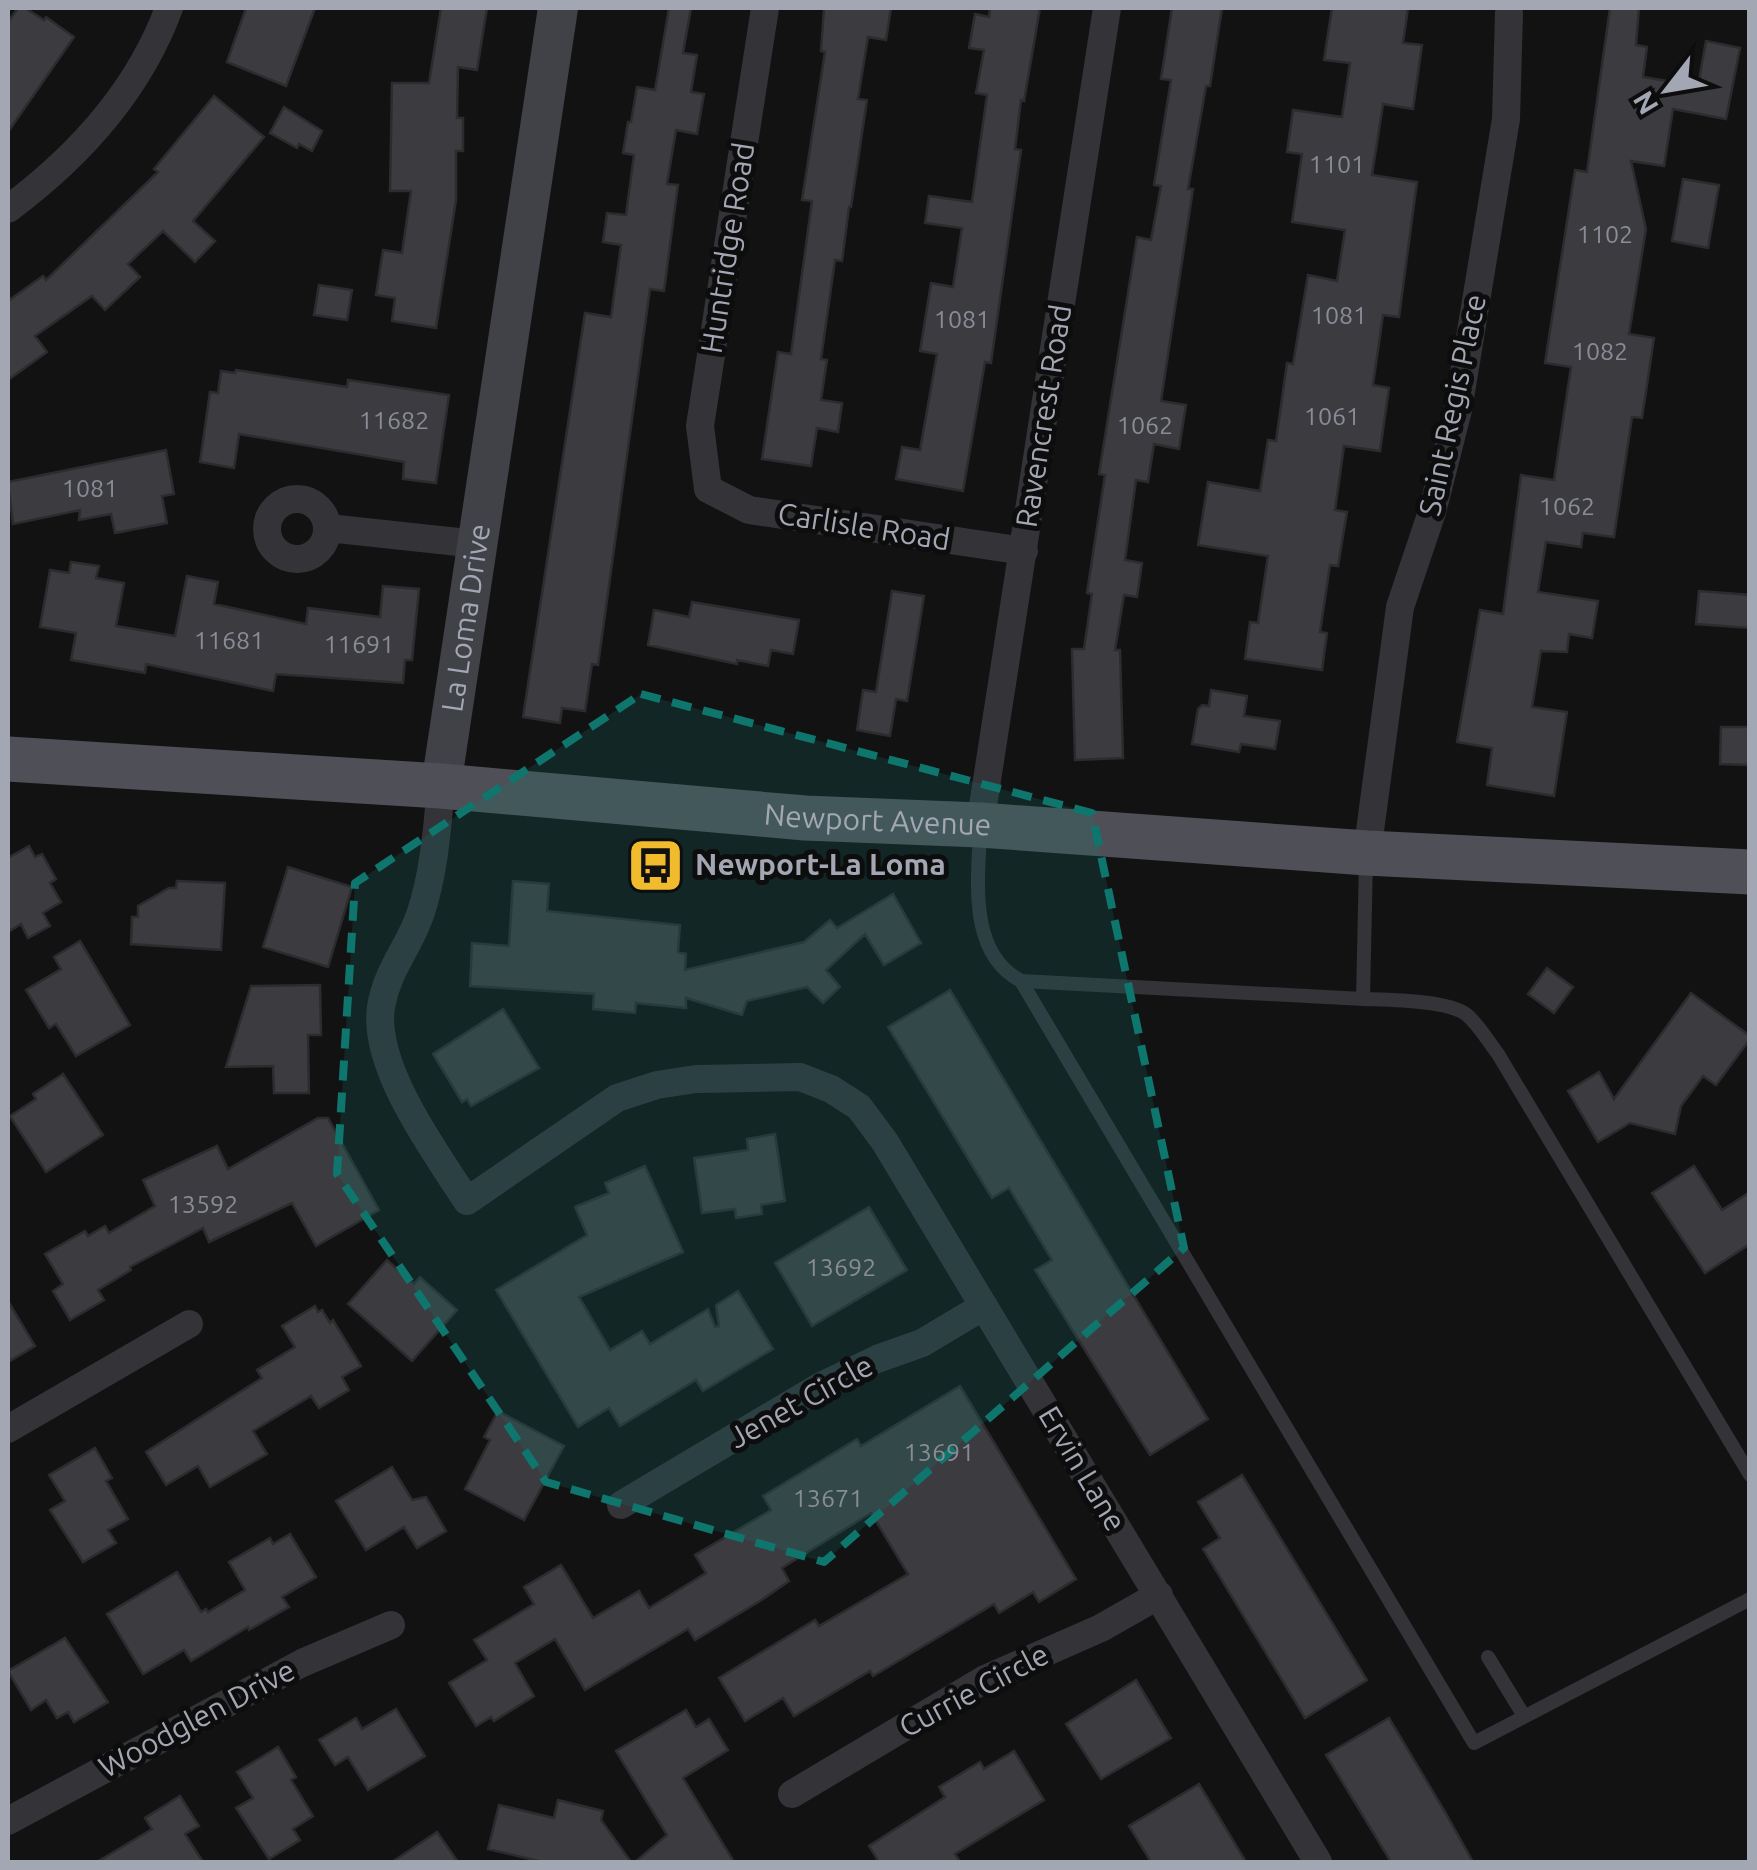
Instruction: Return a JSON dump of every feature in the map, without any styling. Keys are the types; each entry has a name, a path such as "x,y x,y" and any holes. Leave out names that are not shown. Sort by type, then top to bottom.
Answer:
{"main road":[{"name":"La Loma Drive","path":"441,786 558,8"},
{"name":"Newport Avenue","path":"8,759 441,786 805,818 1750,872"}],"street":[{"path":"8,209 52,177 104,122 146,61 169,8"},
{"name":"Huntridge Road","path":"708,489 700,426 765,8"},
{"name":"Ravencrest Road","path":"980,825 1107,8"},
{"name":"Saint Regis Place","path":"1366,853 1400,607 1432,512 1458,410 1506,119 1509,12"},
{"name":"Carlisle Road","path":"708,489 749,510 1024,552"},
{"path":"328,528 477,544"},
{"name":"La Loma Drive","path":"441,786 435,856 419,918 391,968 380,1011 388,1062 413,1119 467,1201 617,1098 658,1085 767,1076 800,1077 831,1089"},
{"name":"Ervin Lane","path":"831,1089 858,1107 886,1142 1318,1862"},
{"name":"Jenet Circle","path":"621,1505 821,1386 922,1343 984,1306"},
{"path":"8,1429 189,1324"},
{"name":"Currie Circle","path":"792,1794 985,1679 1101,1628 1158,1596"},
{"name":"Woodglen Drive","path":"8,1821 302,1662 391,1626"}],"lane":[{"path":"980,825 978,908 987,942 1006,973 1020,981 1406,1000 1464,1011 1498,1054 1750,1475"},
{"path":"1362,999 1366,853"},
{"path":"1020,981 1474,1742 1750,1599"},
{"path":"1488,1657 1524,1716"}],"highlighted area":[{"path":"641,694 1092,813 1184,1248 824,1562 546,1482 337,1174 355,883"}],"building":[{"path":"18,8 44,20 46,17 74,37 8,132 8,22"},
{"path":"246,8 315,8 286,86 227,62"},
{"path":"441,8 487,8 477,70 458,67 457,118 463,118 463,151 456,151 456,200 436,328 392,321 395,298 376,295 383,250 402,253 411,191 390,191 392,83 429,83"},
{"path":"669,8 691,8 683,53 697,55 691,92 704,94 697,134 676,130 667,184 678,185 664,291 650,289 598,665 592,664 585,711 562,708 560,723 523,717 585,313 611,317 621,245 603,242 607,213 626,215 634,155 623,153 628,122 637,87 655,90"},
{"path":"824,8 891,8 886,40 868,37 858,99 867,100 842,261 835,260 821,359 827,360 821,400 842,403 838,432 817,428 811,466 762,459 778,352 791,354 812,201 802,200 825,52 821,51"},
{"path":"990,8 1040,8 1024,101 1021,100 1015,149 1021,150 991,363 985,362 963,491 896,479 902,447 920,450 937,354 920,351 931,283 953,287 962,228 925,223 929,196 972,202 987,95 976,93 984,50 969,48 975,14 989,17"},
{"path":"1172,8 1222,8 1188,189 1193,189 1161,401 1186,405 1179,449 1154,444 1148,482 1136,480 1125,560 1142,563 1137,597 1124,595 1115,650 1120,650 1123,758 1075,760 1072,649 1084,649 1092,594 1087,593 1105,475 1099,474 1137,237 1151,240 1161,186 1154,185 1171,80 1161,79"},
{"path":"1332,8 1408,8 1403,43 1422,45 1413,109 1383,104 1372,175 1417,182 1399,317 1383,315 1373,385 1389,388 1380,451 1344,446 1335,510 1347,512 1338,566 1330,565 1320,632 1327,633 1322,670 1245,659 1250,622 1258,623 1268,556 1198,545 1208,482 1260,491 1268,440 1276,441 1287,363 1293,364 1308,275 1337,281 1345,230 1292,222 1302,154 1287,152 1293,110 1342,117 1350,63 1324,60"},
{"path":"1610,8 1639,8 1636,45 1647,47 1643,77 1698,86 1706,41 1740,48 1726,119 1673,109 1664,166 1631,161 1646,229 1629,334 1654,338 1642,418 1632,417 1614,537 1583,533 1581,547 1546,542 1538,592 1598,601 1592,638 1569,634 1567,652 1541,651 1532,707 1567,712 1554,796 1487,785 1492,748 1457,742 1480,610 1503,614 1521,475 1554,480 1571,367 1545,363 1575,170 1587,172"},
{"path":"214,96 264,137 193,221 215,241 195,262 163,231 128,264 140,277 105,310 92,296 35,336 47,352 8,380 8,301 43,276 46,280 158,172 154,169"},
{"path":"284,107 322,131 312,151 299,144 297,148 270,133"},
{"path":"1683,179 1719,185 1708,248 1672,241"},
{"path":"319,285 352,290 347,320 314,315"},
{"path":"221,371 347,387 348,380 449,395 436,483 403,479 404,462 239,434 234,468 200,462 210,392 218,393"},
{"path":"166,450 174,494 162,496 167,523 115,533 111,514 79,520 80,510 13,524 8,482"},
{"path":"71,562 99,566 96,578 124,583 116,626 175,636 187,576 218,582 214,604 306,624 308,608 380,617 383,586 419,589 412,660 405,660 403,683 276,674 273,691 146,664 145,673 71,660 76,633 40,627 50,570 69,573"},
{"path":"892,591 924,596 907,701 896,699 890,736 857,730 863,690 876,692"},
{"path":"1699,591 1750,595 1750,628 1696,624"},
{"path":"692,602 799,620 793,654 771,650 768,666 737,660 737,664 648,645 654,610 689,617"},
{"path":"1211,690 1247,696 1244,716 1280,721 1275,749 1241,744 1239,752 1192,744 1198,709 1209,706"},
{"path":"1721,727 1750,727 1750,765 1720,764"},
{"path":"29,846 35,857 42,854 56,879 50,883 61,902 43,913 50,926 28,938 21,924 8,932 8,858"},
{"path":"288,867 352,887 328,967 263,947"},
{"path":"177,881 225,883 221,950 131,944 132,917 138,917 138,906 176,888"},
{"path":"513,881 549,884 547,911 680,925 678,952 686,954 685,970 804,942 830,920 837,928 893,894 921,943 884,965 865,934 826,970 840,987 823,1003 807,987 747,1001 742,1015 686,998 686,1008 636,1003 635,1013 593,1009 594,994 470,986 472,943 509,946"},
{"path":"80,941 130,1025 76,1056 56,1024 49,1028 26,990 61,969 54,957"},
{"path":"1547,968 1573,987 1554,1013 1528,994"},
{"path":"320,985 321,1035 308,1035 309,1093 274,1093 273,1066 226,1067 251,986"},
{"path":"950,990 1208,1419 1150,1455 1035,1270 1052,1260 1009,1188 992,1198 888,1027"},
{"path":"1691,993 1750,1039 1716,1085 1703,1076 1681,1106 1675,1134 1630,1123 1598,1142 1568,1091 1599,1072 1614,1099"},
{"path":"503,1009 539,1068 471,1106 467,1099 462,1102 433,1054"},
{"path":"63,1074 103,1135 46,1172 10,1116"},
{"path":"318,1118 328,1118 379,1210 316,1246 292,1203 209,1242 203,1228 130,1267 131,1270 98,1290 104,1300 70,1320 53,1291 63,1284 45,1254 85,1231 88,1236 105,1226 109,1233 155,1206 143,1180 217,1146 228,1169"},
{"path":"775,1134 785,1201 761,1205 762,1214 736,1218 735,1209 702,1213 694,1158 748,1150 747,1139"},
{"path":"645,1166 683,1252 579,1297 610,1350 642,1331 650,1344 708,1309 715,1327 719,1326 716,1305 738,1291 773,1349 703,1391 696,1380 620,1426 609,1408 578,1427 496,1290 587,1235 575,1207 609,1193 605,1183"},
{"path":"1694,1166 1722,1210 1750,1192 1750,1244 1705,1273 1652,1193"},
{"path":"869,1207 907,1270 812,1326 775,1263"},
{"path":"387,1260 414,1284 420,1277 457,1310 412,1361 348,1304"},
{"path":"8,1301 35,1346 8,1362"},
{"path":"315,1306 330,1323 333,1320 361,1366 342,1377 349,1390 319,1408 311,1396 253,1431 267,1454 210,1487 198,1466 166,1485 146,1452 262,1378 257,1370 295,1347 282,1326"},
{"path":"960,1386 1076,1579 1039,1602 1033,1592 999,1613 994,1604 873,1676 870,1671 794,1716 783,1698 745,1721 719,1678 815,1620 819,1626 908,1574 871,1513 782,1568 789,1581 760,1601 695,1640 688,1629 585,1690 555,1639 515,1663 534,1696 494,1721 491,1717 476,1726 449,1683 487,1660 474,1640 534,1604 524,1587 561,1565 593,1618 639,1591 649,1608 706,1573 695,1555 771,1510 763,1496 857,1439 861,1446"},
{"path":"498,1411 564,1446 524,1520 465,1489 490,1440 484,1437"},
{"path":"95,1448 112,1478 106,1481 128,1519 108,1530 116,1543 83,1562 50,1510 65,1501 49,1475"},
{"path":"392,1467 412,1500 426,1497 446,1531 417,1548 404,1527 366,1550 336,1501"},
{"path":"1242,1475 1367,1680 1305,1718 1203,1549 1220,1538 1198,1502"},
{"path":"290,1534 316,1577 282,1597 289,1607 191,1661 184,1650 143,1674 107,1614 177,1572 201,1612 208,1612 245,1590 229,1562 270,1538 273,1544"},
{"path":"65,1638 108,1702 74,1722 68,1712 57,1718 46,1700 31,1710 8,1671"},
{"path":"1136,1680 1171,1738 1101,1779 1066,1724"},
{"path":"396,1709 425,1756 368,1790 348,1757 335,1765 319,1740 356,1718 362,1729"},
{"path":"686,1710 696,1727 709,1719 728,1750 683,1778 734,1862 635,1862 667,1835 616,1751"},
{"path":"1389,1718 1473,1862 1391,1862 1326,1755"},
{"path":"278,1747 296,1777 291,1780 313,1816 293,1829 300,1840 269,1859 236,1808 253,1798 237,1772"},
{"path":"1014,1751 1044,1800 955,1854 960,1862 879,1862 869,1846 945,1797 939,1787 980,1762 984,1769"},
{"path":"1199,1784 1246,1862 1151,1862 1129,1826"},
{"path":"180,1796 199,1826 185,1834 203,1862 97,1862 152,1829 145,1818"},
{"path":"558,1800 603,1811 601,1820 631,1862 543,1862 488,1849 499,1805 554,1818"},
{"path":"437,1832 458,1862 392,1862"}],"place":[{"name":"Newport-La Loma","path":"656,865"}]}
